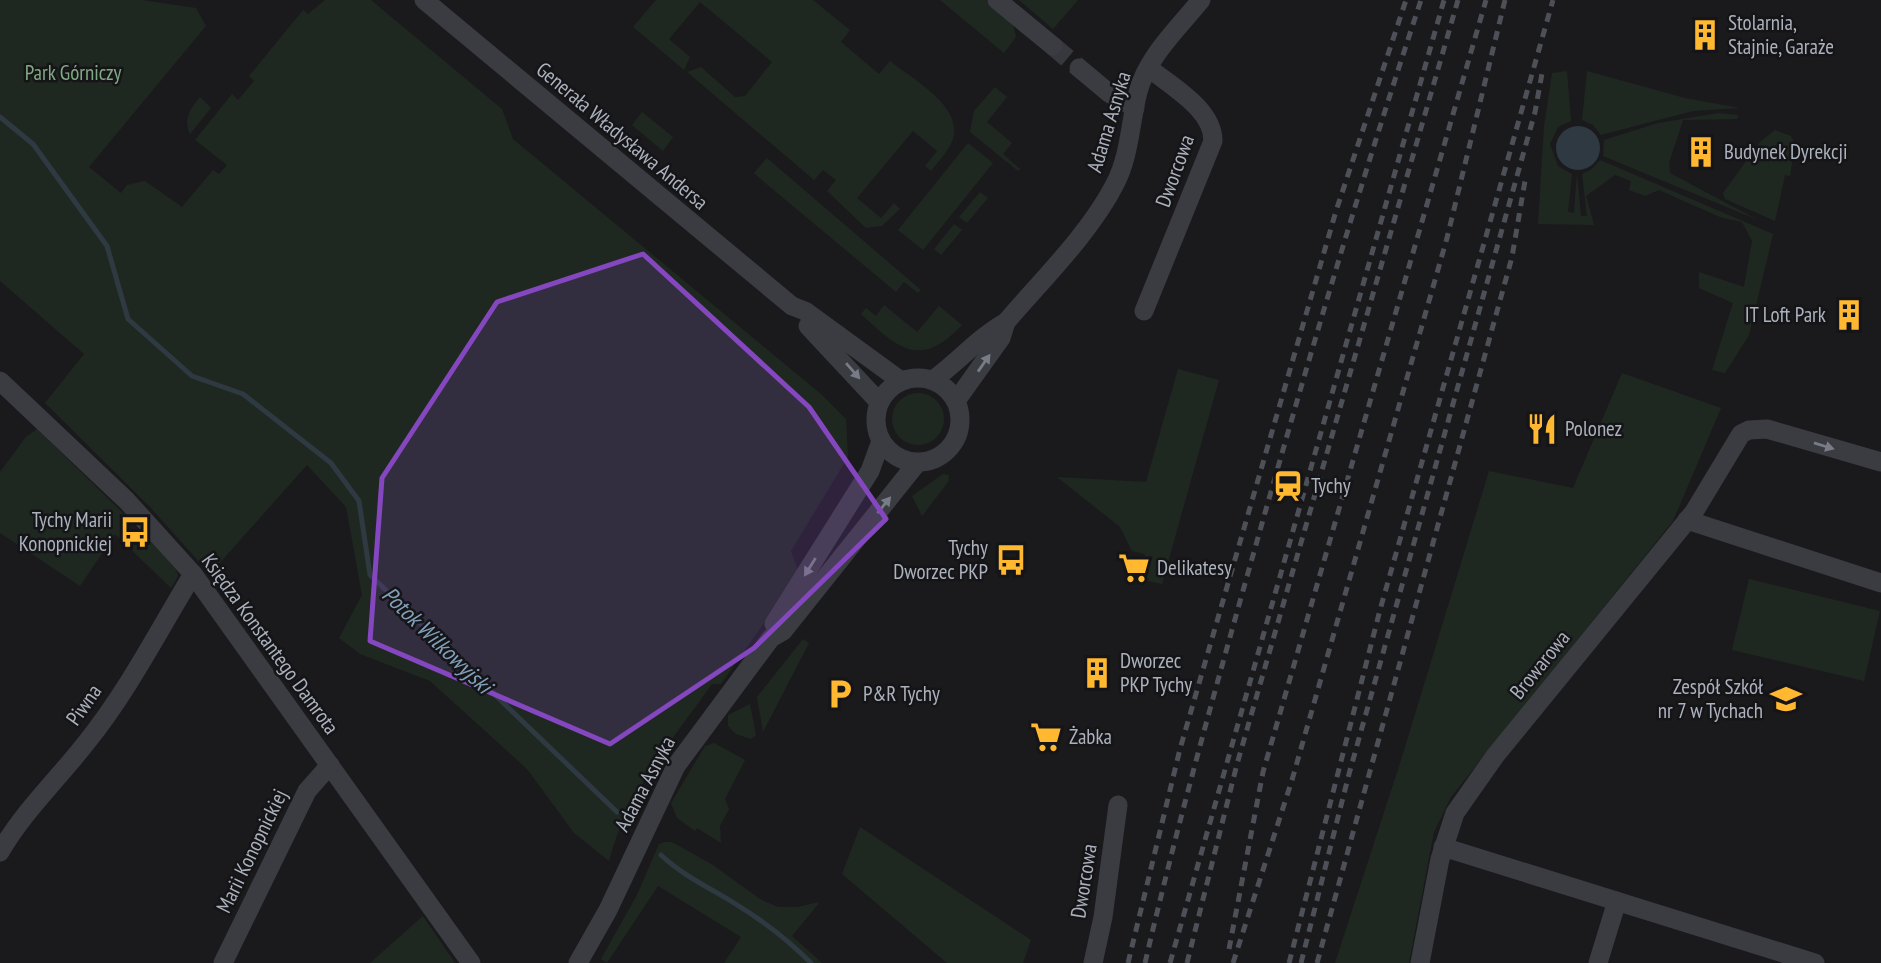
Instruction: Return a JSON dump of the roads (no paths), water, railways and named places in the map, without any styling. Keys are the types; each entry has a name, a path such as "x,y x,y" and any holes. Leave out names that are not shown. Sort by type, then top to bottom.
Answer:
{"street":[{"name":"Generała Władysława Andersa","path":"424,0 792,306 805,311 901,381"},
{"path":"997,0 1053,47"},
{"name":"Adama Asnyka","path":"933,380 992,330 1006,322 1090,222 1116,184 1128,148 1138,89 1166,42 1201,0"},
{"path":"1079,68 1109,93 1135,108"},
{"name":"Dworcowa","path":"1144,311 1213,141 1213,127 1206,116 1149,68"},
{"name":"Generała Władysława Andersa","path":"792,306 799,318 834,350 879,401"},
{"name":"Adama Asnyka","path":"956,401 1001,338 1006,322"},
{"path":"912,378 933,380 946,388 956,401 960,424 956,439 946,452 933,460 917,463 890,453 876,428 879,401 888,389 901,381 912,378"},
{"name":"Księdza Konstantego Damrota","path":"0,381 127,501 193,574 471,963"},
{"name":"Browarowa","path":"1420,963 1443,847 1455,813 1495,756 1687,520 1741,434 1749,429 1767,429 1881,462"},
{"name":"Adama Asnyka","path":"771,638 774,625 870,471 881,441"},
{"name":"Adama Asnyka","path":"578,963 608,910 676,766 771,638 783,631 917,463"},
{"path":"1687,520 1881,583"},
{"name":"Piwna","path":"0,852 17,822 86,743 111,708 193,574"},
{"name":"Marii Konopnickiej","path":"223,963 307,792 330,765"},
{"name":"Dworcowa","path":"1093,963 1103,917 1118,805"},
{"path":"1443,847 1793,960 1815,963"},
{"path":"1598,963 1617,901"}],"waterway":[{"name":"Potok Wilkowyjski","path":"0,117 33,144 107,246 128,319 192,376 243,394 331,463 359,501 370,575 617,812"},
{"name":"Potok Wilkowyjski","path":"661,855 687,875 765,923 811,963"}],"tunnel":[{"path":"1053,46 1079,68"}],"railway":[{"path":"1128,963 1180,749 1336,211 1406,0"},
{"path":"1145,963 1200,745 1280,461 1358,197 1421,0"},
{"path":"1170,963 1444,0"},
{"path":"1187,963 1237,764 1458,0"},
{"path":"1229,949 1263,772 1486,0"},
{"path":"1233,963 1292,780 1447,238 1505,0"},
{"path":"1289,963 1380,610 1553,0"},
{"path":"1301,963 1349,774 1535,112 1543,68"},
{"path":"1317,963 1512,257 1526,175"}],"place":[{"name":"Stolarnia, Stajnie, Garaże","path":"1705,35"},
{"name":"Budynek Dyrekcji","path":"1701,152"},
{"name":"IT Loft Park","path":"1849,315"},
{"name":"Polonez","path":"1542,429"},
{"name":"Tychy","path":"1288,486"},
{"name":"Tychy Marii Konopnickiej","path":"135,532"},
{"name":"Tychy Dworzec PKP","path":"1011,560"},
{"name":"Delikatesy","path":"1134,568"},
{"name":"Dworzec PKP Tychy","path":"1097,673"},
{"name":"P&R Tychy","path":"840,694"},
{"name":"Zespół Szkół nr 7 w Tychach","path":"1786,699"},
{"name":"Żabka","path":"1046,737"}],"park label":[{"name":"Park Górniczy","path":"73,73"}]}
